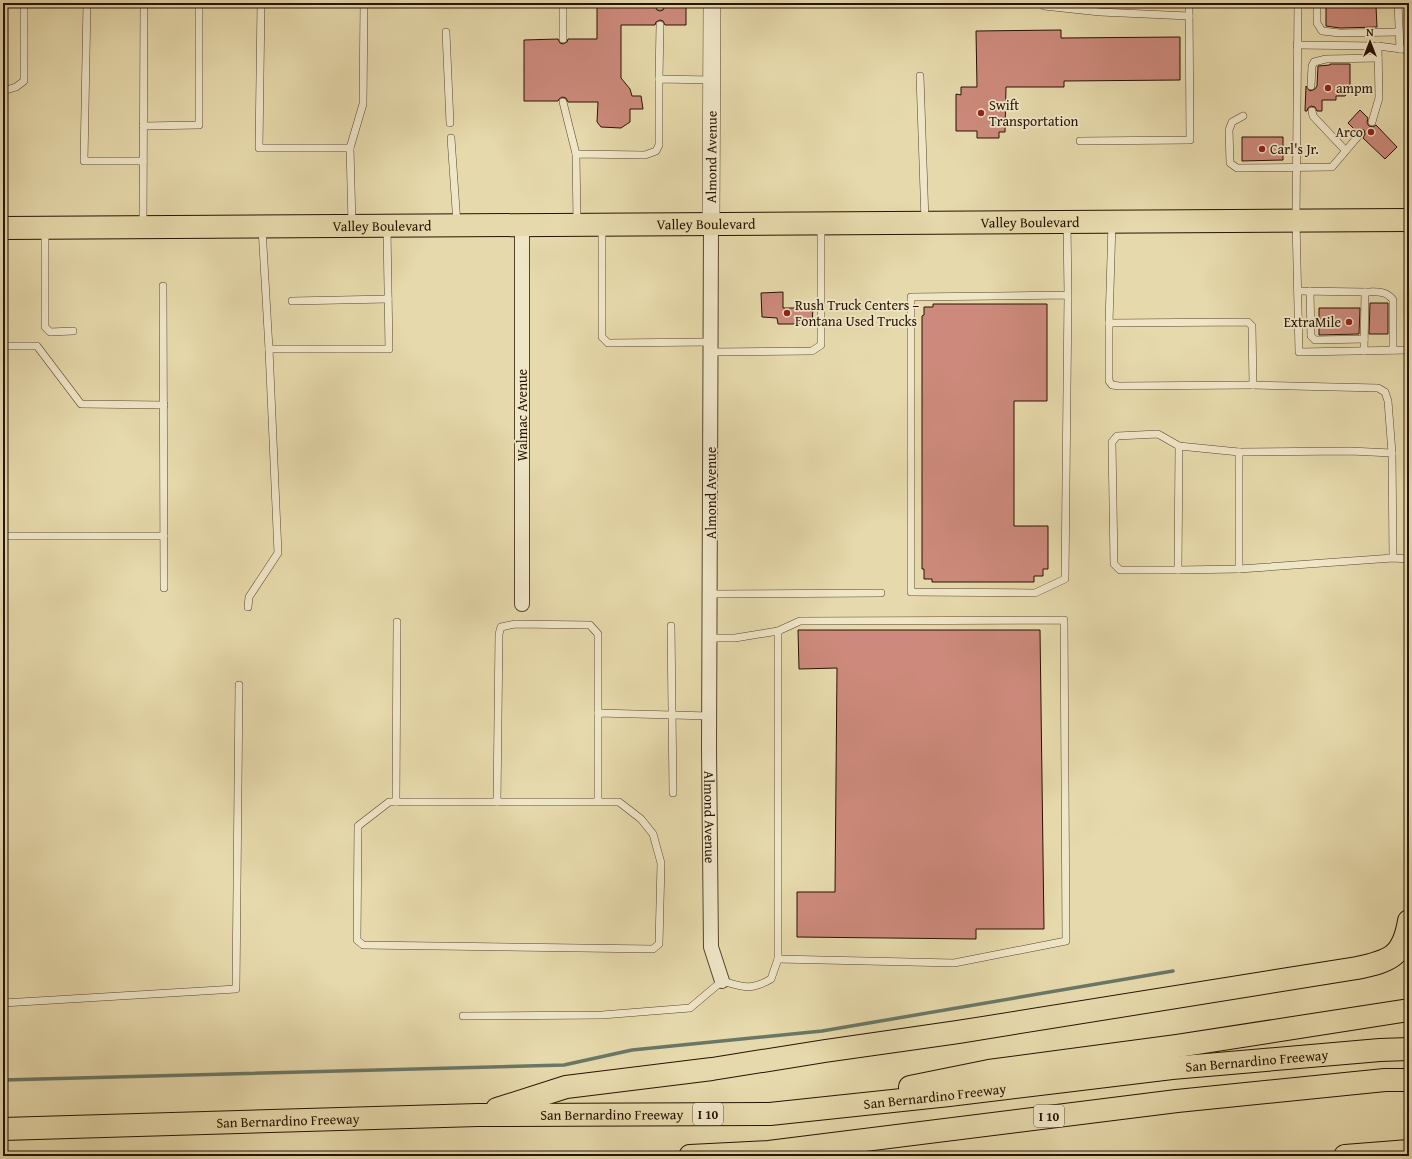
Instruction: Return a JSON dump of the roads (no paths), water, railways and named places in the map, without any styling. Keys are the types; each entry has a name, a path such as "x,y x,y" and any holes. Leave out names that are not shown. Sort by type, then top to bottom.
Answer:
{"main road":[{"name":"Valley Boulevard","path":"3,228 1409,220"},
{"path":"478,1115 566,1087 712,1069 958,1032 1357,968 1384,962 1390,959 1404,942 1409,921"},
{"path":"770,1114 989,1072 1177,1046 1409,1010"},
{"name":"San Bernardino Freeway","path":"3,1129 478,1115 770,1114 949,1095 1172,1068 1409,1049"},
{"name":"I 10","path":"690,1156 769,1152 1177,1101 1385,1080 1409,1080"},
{"path":"1345,1156 1409,1151"}],"street":[{"name":"Almond Avenue","path":"712,3 710,947 722,981"},
{"name":"Walmac Avenue","path":"522,226 522,604"}],"lane":[{"path":"3,91 16,88 24,81 24,3"},
{"path":"86,3 84,162 143,161"},
{"path":"143,228 144,3"},
{"path":"143,126 199,125 199,3"},
{"path":"261,3 259,148 350,148"},
{"path":"352,227 350,148 363,104 364,3"},
{"path":"563,39 564,3"},
{"path":"1044,3 1044,6 1100,12 1189,16"},
{"path":"1080,141 1190,140 1189,3"},
{"path":"1298,3 1296,220 1299,352 1409,350"},
{"path":"1317,3 1317,23 1322,31 1340,33 1399,32"},
{"path":"1398,3 1400,49"},
{"path":"576,154 646,155 656,151 659,145 660,25"},
{"path":"446,32 450,123"},
{"path":"1298,45 1378,46 1409,50"},
{"path":"1372,122 1379,98 1378,46"},
{"path":"1311,86 1312,66 1314,62 1326,59 1378,58"},
{"path":"920,76 925,223"},
{"path":"659,79 712,80"},
{"path":"563,102 576,154 577,225"},
{"path":"1312,111 1313,116 1345,150"},
{"path":"1243,116 1232,122 1229,130 1230,163 1237,168 1332,167 1360,134"},
{"path":"451,138 458,226"},
{"path":"1067,222 1068,295 1065,579 1035,593 911,592 911,297 1068,295"},
{"path":"1112,222 1109,323 1109,381 1112,385 1252,385 1378,388 1385,392 1388,401 1392,453 1393,558"},
{"path":"602,225 602,337 608,343 812,351 821,345 821,224"},
{"path":"269,349 389,349 387,226"},
{"path":"248,607 248,597 278,553 262,227"},
{"path":"45,228 45,327 50,332 73,331"},
{"path":"163,286 164,588"},
{"path":"1298,290 1384,292 1390,295 1393,300 1394,350"},
{"path":"1310,291 1310,336 1315,340 1364,339"},
{"path":"1364,351 1365,292"},
{"path":"292,301 388,299"},
{"path":"1109,323 1248,322 1252,326 1252,385"},
{"path":"3,346 37,346 81,404 164,405"},
{"path":"1392,453 1350,451 1240,452 1179,446 1158,434 1117,436 1112,442 1114,564 1120,570 1239,569 1393,558 1409,559"},
{"path":"1178,570 1179,446"},
{"path":"1239,569 1240,452"},
{"path":"3,536 164,536"},
{"path":"710,594 881,593"},
{"path":"710,638 735,638 778,631 800,621 1064,620 1066,941 954,963 778,959"},
{"path":"396,802 397,622"},
{"path":"497,802 499,634 501,627 515,624 590,626 598,634 598,802"},
{"path":"671,626 673,793"},
{"path":"463,1016 602,1015 690,1008 722,981 747,988 762,985 771,979 778,959 778,631"},
{"path":"3,1003 236,989 239,685"},
{"path":"598,713 710,716"},
{"path":"389,802 396,802 619,802 641,819 653,834 661,863 659,944 652,949 364,945 357,940 358,826 389,802"}],"waterway":[{"path":"3,1080 564,1065 632,1050 822,1031 1173,971"}],"place":[{"name":"ampm","path":"1328,88"},
{"name":"Swift Transportation","path":"981,113"},
{"name":"Arco","path":"1371,132"},
{"name":"Carl's Jr.","path":"1262,149"},
{"name":"Rush Truck Centers – Fontana Used Trucks","path":"787,313"},
{"name":"ExtraMile","path":"1349,322"}]}
